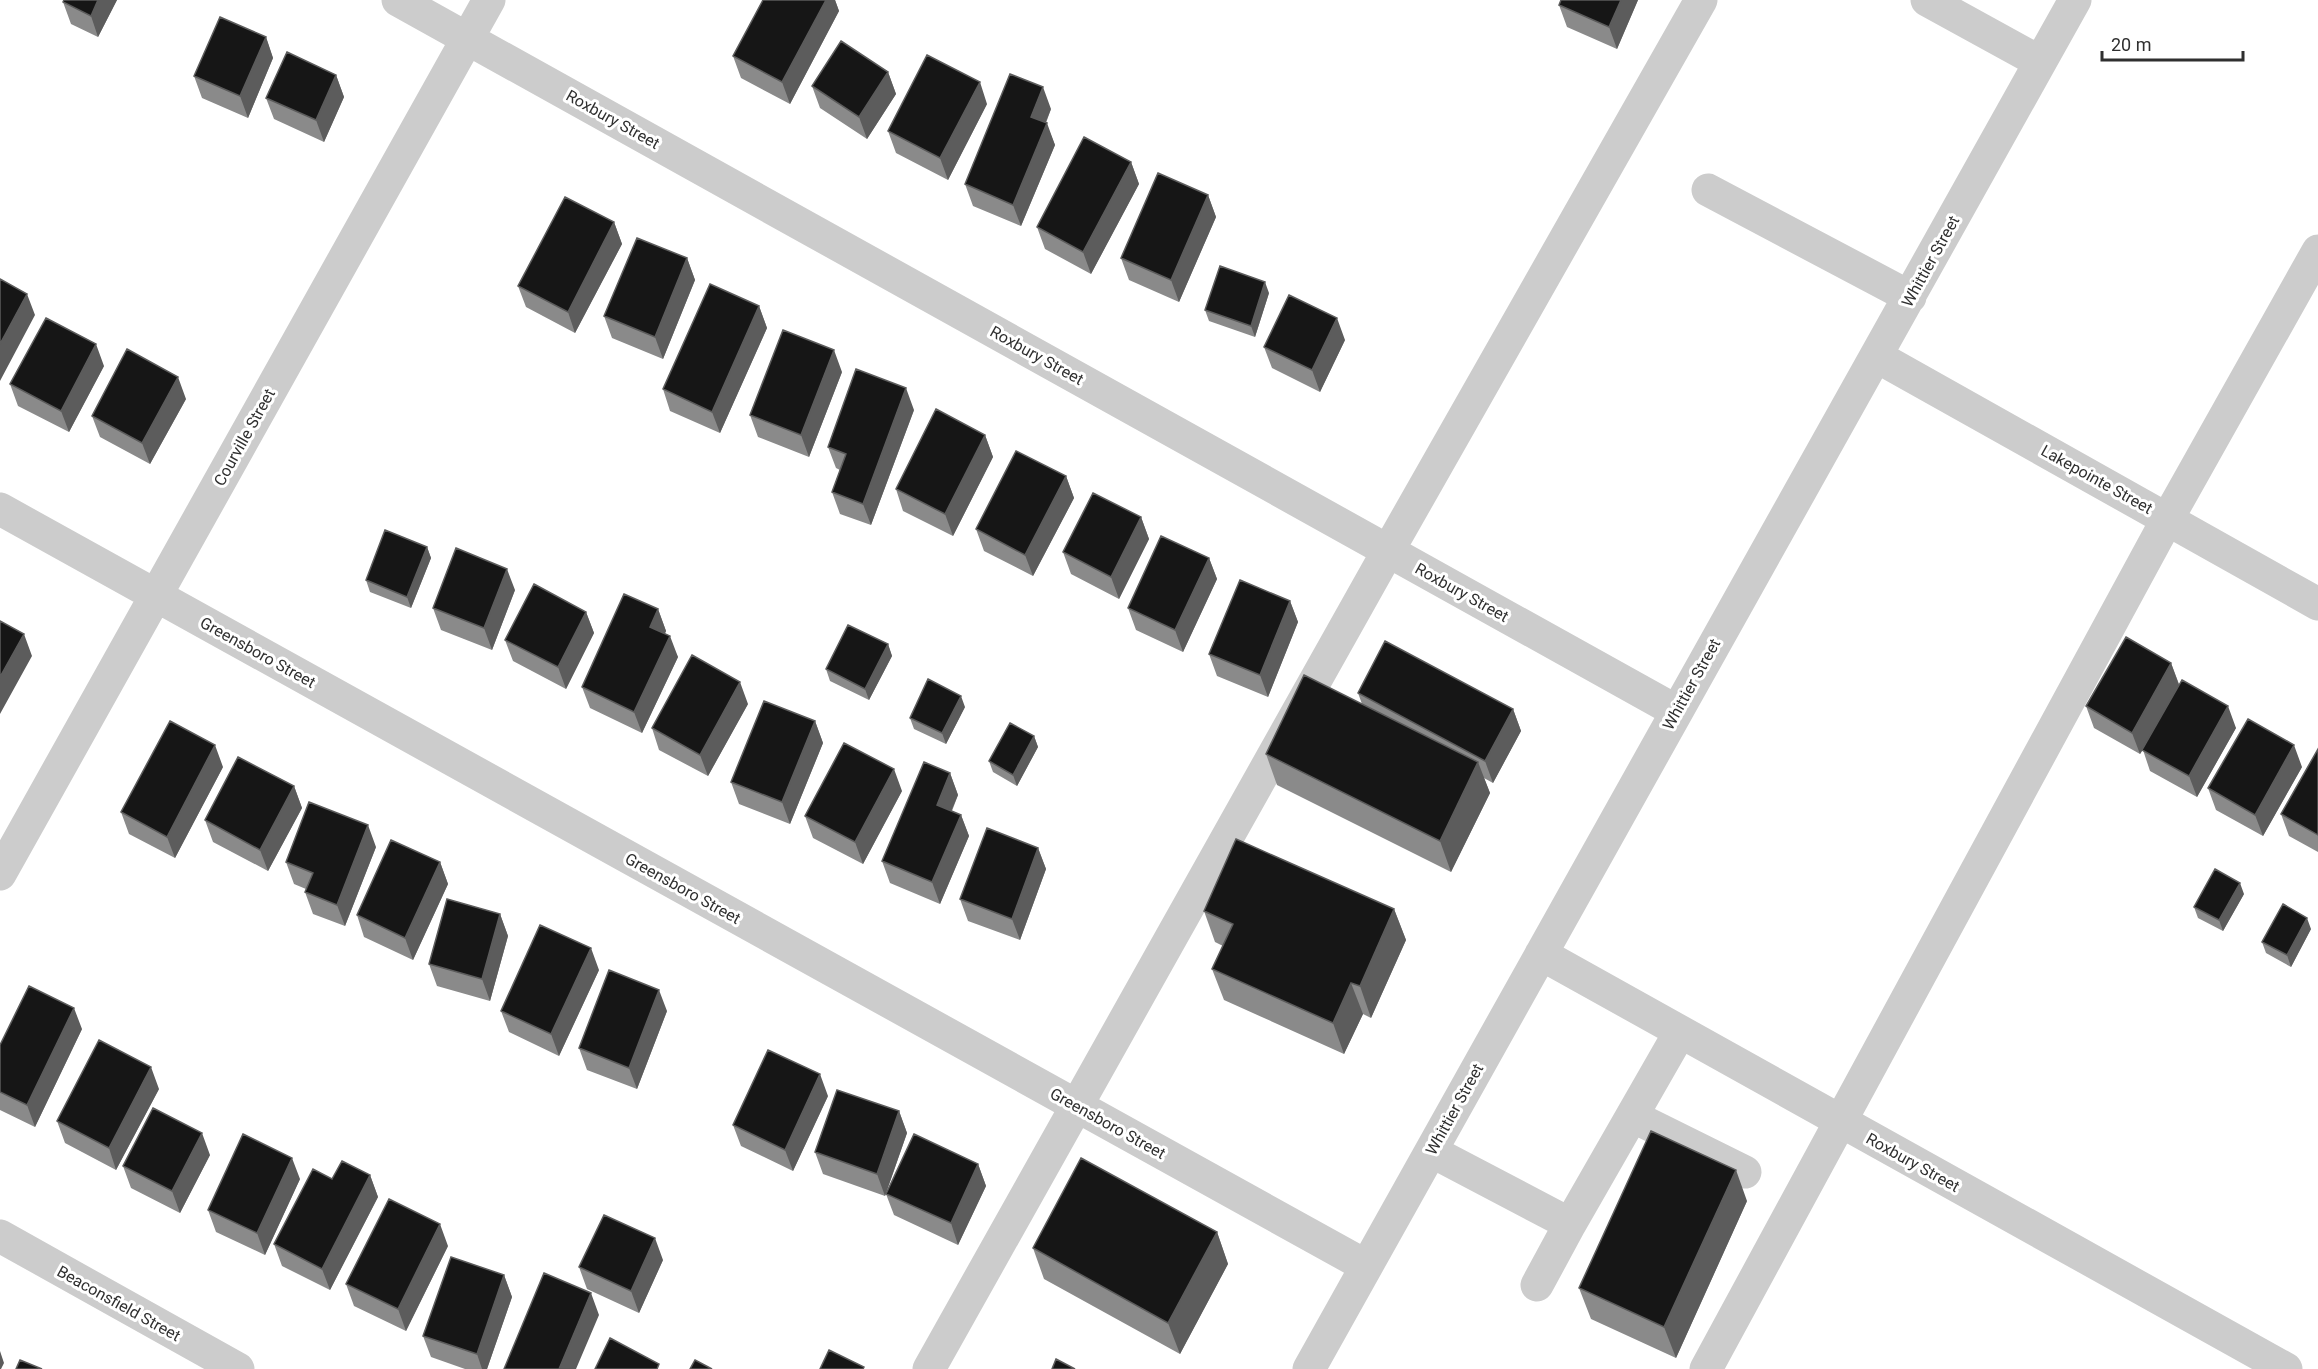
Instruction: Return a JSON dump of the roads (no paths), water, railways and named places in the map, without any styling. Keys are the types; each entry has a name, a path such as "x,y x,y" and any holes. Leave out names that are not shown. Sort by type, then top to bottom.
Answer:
{"street":[{"name":"Roxbury Street","path":"398,0 1676,711"},
{"name":"Courville Street","path":"0,874 489,0"},
{"path":"929,1369 1388,551 1701,0"},
{"path":"1928,0 2040,63"},
{"name":"Whittier Street","path":"1309,1369 2074,0"},
{"path":"1708,190 1910,297"},
{"path":"1706,1369 2168,518 2318,251"},
{"name":"Lakepointe Street","path":"1876,356 2318,604"},
{"name":"Greensboro Street","path":"0,509 1366,1266"},
{"name":"Roxbury Street","path":"1541,954 2286,1369"},
{"path":"1537,1285 1680,1032"},
{"path":"1632,1116 1745,1172"},
{"path":"1431,1151 1570,1224"},
{"name":"Beaconsfield Street","path":"0,1236 238,1369"}]}
